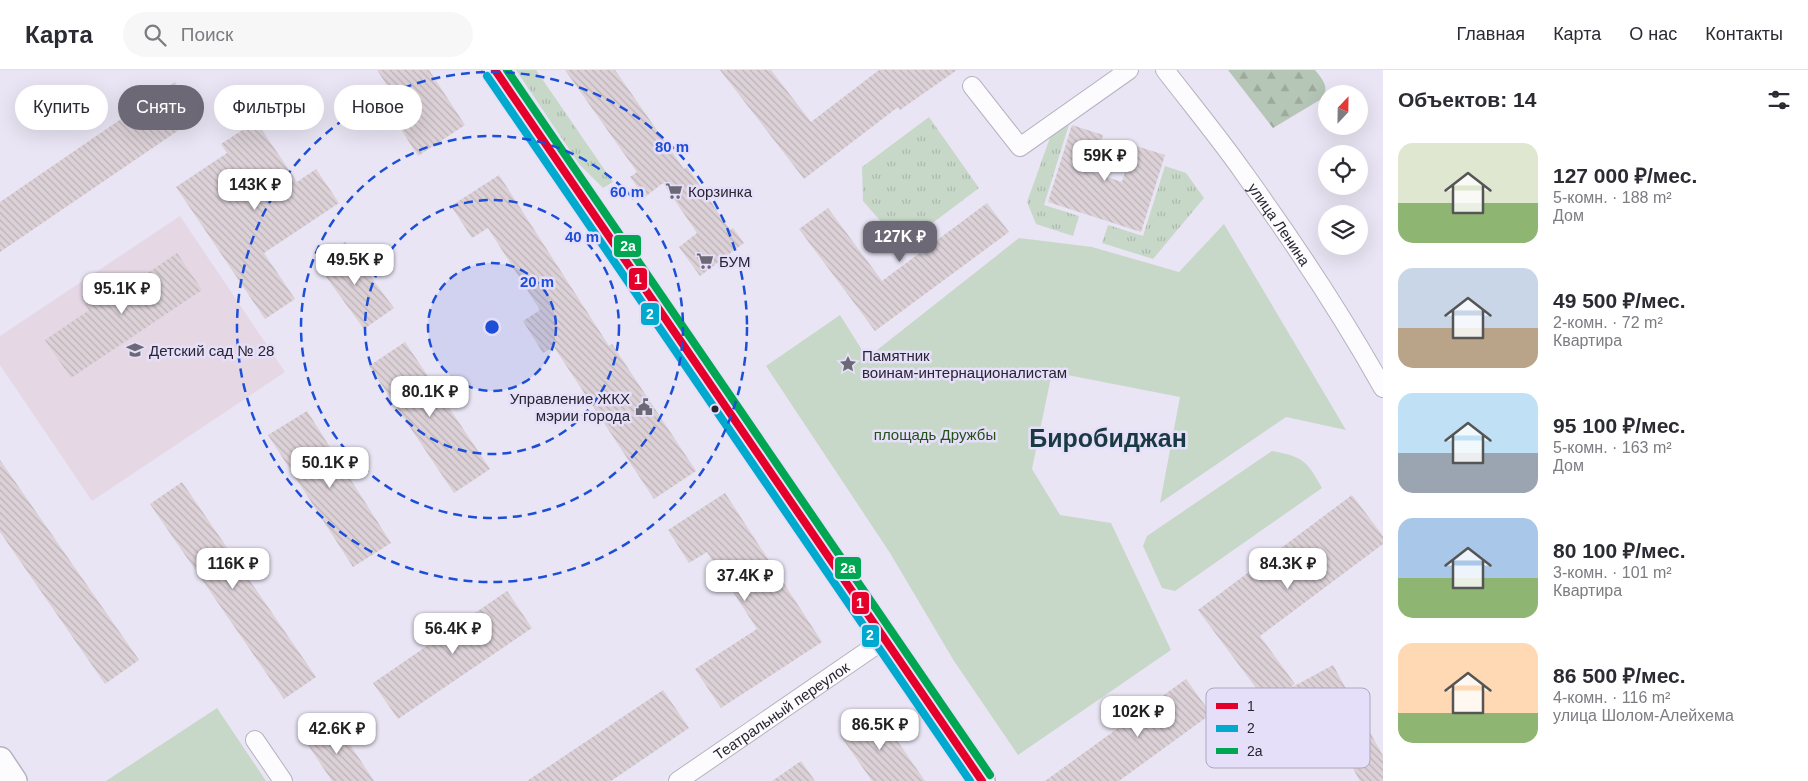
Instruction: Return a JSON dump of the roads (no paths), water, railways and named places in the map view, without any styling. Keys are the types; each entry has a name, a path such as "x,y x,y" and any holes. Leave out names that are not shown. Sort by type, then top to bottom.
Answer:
{"main road":[{"path":"496,70 982,781"},
{"path":"0,760 14,781"}],"street":[{"path":"972,86 1020,147 1129,70"},
{"name":"улица Ленина","path":"1165,70 1245,174 1356,340 1383,388"},
{"name":"Театральный переулок","path":"678,781 885,639"},
{"path":"255,740 283,781"}],"place":[{"name":"Корзинка","path":"674,191"},
{"name":"БУМ","path":"705,261"},
{"name":"Детский сад № 28","path":"135,350"},
{"name":"Памятник воинам-интернационалистам","path":"848,364"},
{"name":"Управление ЖКХ мэрии города","path":"644,407"}],"district":[{"name":"Биробиджан","path":"1108,438"}],"park label":[{"name":"площадь Дружбы","path":"935,434"}]}
